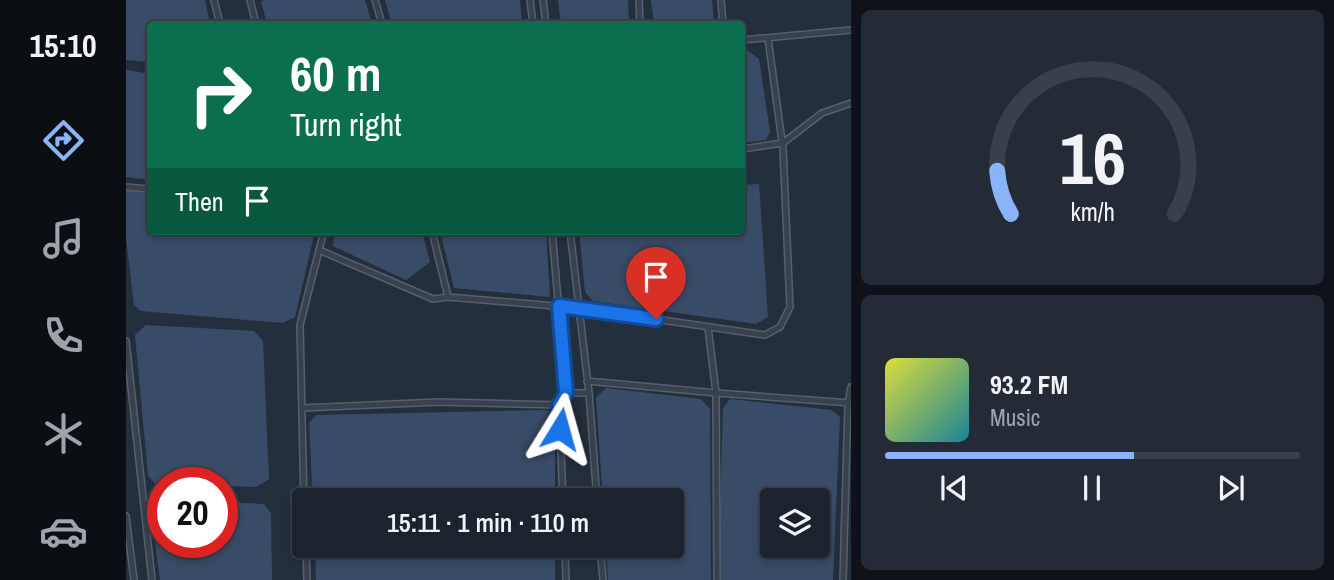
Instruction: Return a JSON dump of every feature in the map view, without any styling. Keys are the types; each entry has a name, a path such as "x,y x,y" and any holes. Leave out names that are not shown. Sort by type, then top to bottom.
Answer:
{"lane":[{"path":"214,0 219,21"},
{"path":"250,0 255,21"},
{"path":"375,0 381,21"},
{"path":"530,0 533,21"},
{"path":"543,0 546,21"},
{"path":"639,0 640,21"},
{"path":"721,0 723,21"},
{"path":"745,40 851,30"},
{"path":"319,250 433,299 448,297 579,308 765,335 780,327 790,307 783,143 768,38"},
{"path":"745,149 783,143 822,113 851,103"},
{"path":"126,187 147,189"},
{"path":"304,488 300,325 323,235"},
{"path":"433,235 448,297"},
{"path":"552,235 566,393 559,405 562,488"},
{"path":"570,235 589,393 596,488"},
{"path":"708,327 716,393 717,580"},
{"path":"126,341 152,580"},
{"path":"587,381 849,403"},
{"path":"843,580 851,387"},
{"path":"566,393 589,393"},
{"path":"302,408 439,402 559,405"},
{"path":"126,516 134,580"},
{"path":"306,558 306,580"},
{"path":"565,558 566,580"},
{"path":"601,558 603,580"}],"water":[{"path":"126,0 205,0 209,21 147,21 147,62 126,60"},
{"path":"365,0 371,21 266,21 261,1"},
{"path":"385,0 520,0 522,21 391,21"},
{"path":"558,0 628,0 629,21 561,21"},
{"path":"651,0 712,0 714,21 654,21"},
{"path":"745,52 759,59 770,132 766,140 745,143"},
{"path":"126,70 147,74 147,180 126,177"},
{"path":"759,184 768,317 756,324 593,301 585,292 579,235 745,235 745,185"},
{"path":"126,187 147,190 147,235 314,235 295,317 283,323 141,311 134,305 126,238"},
{"path":"334,235 423,235 430,262 406,280 333,246"},
{"path":"441,235 546,235 550,297 454,288"},
{"path":"146,325 254,331 263,341 269,479 256,487 238,486 238,467 147,467 135,335"},
{"path":"606,388 701,399 710,409 711,580 608,580 607,558 684,558 684,488 602,488 596,398"},
{"path":"730,399 832,410 840,417 833,580 718,580 723,408"},
{"path":"548,410 555,417 555,488 312,488 309,423 316,415"},
{"path":"238,503 264,504 271,513 272,580 160,580 157,558 238,558"},
{"path":"315,558 555,558 555,580 316,580"}],"route":[{"path":"560,429 559,405 566,393 559,306 656,319"}]}
